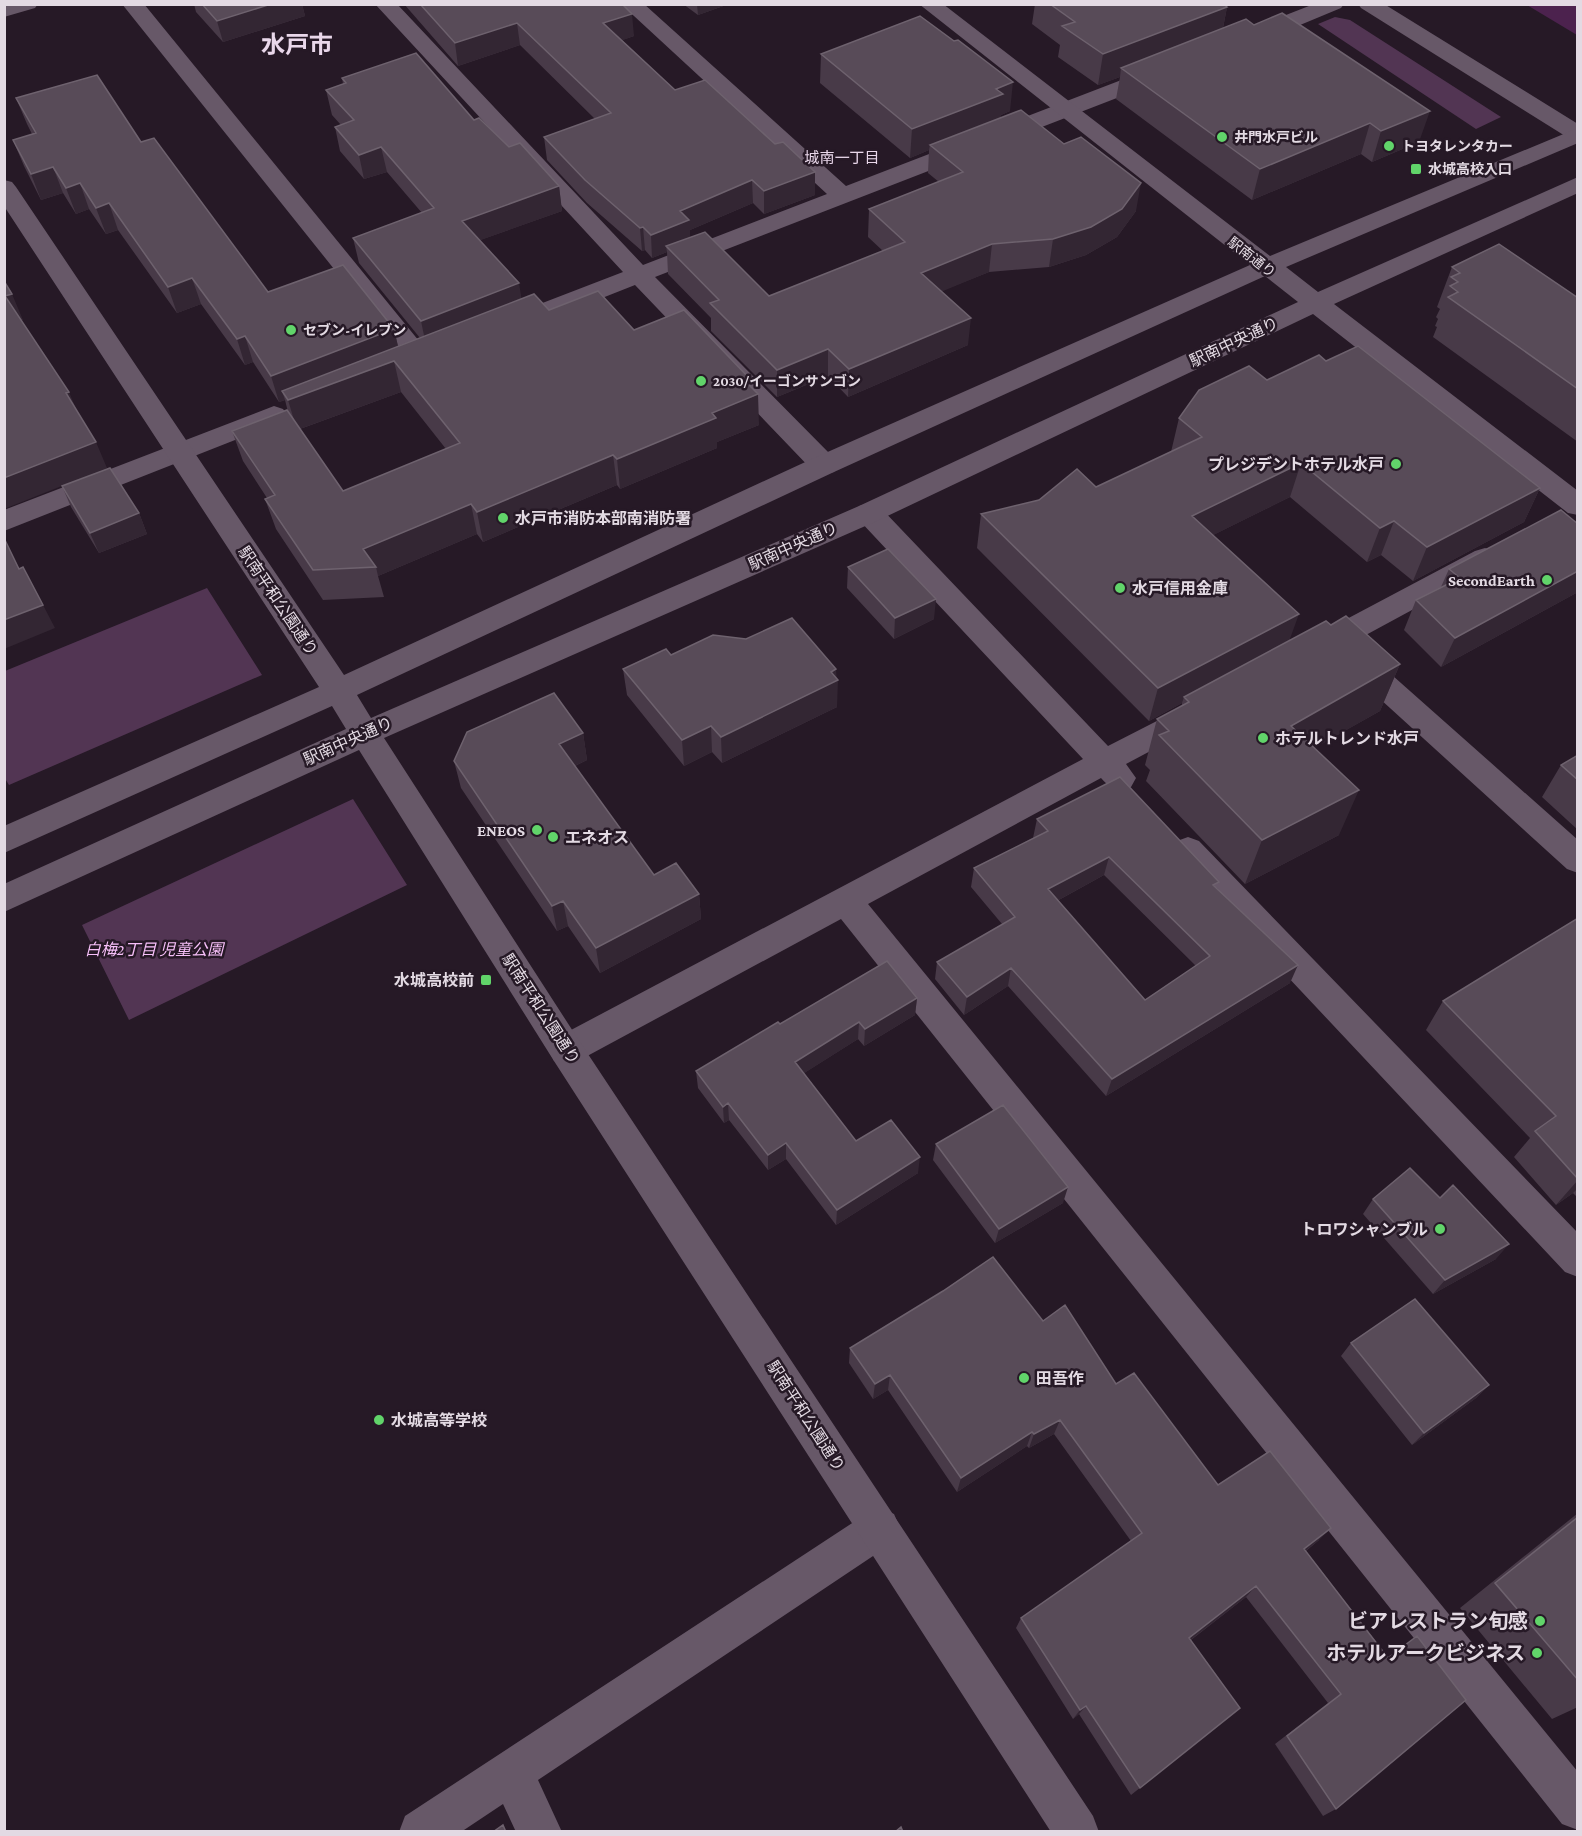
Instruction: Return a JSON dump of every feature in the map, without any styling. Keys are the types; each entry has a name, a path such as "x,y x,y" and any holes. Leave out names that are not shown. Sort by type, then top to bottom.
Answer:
{"street":[{"path":"4,11 28,4"},
{"path":"132,4 419,358"},
{"path":"385,4 640,276 824,465"},
{"path":"631,4 843,196"},
{"name":"駅南通り","path":"929,4 1314,304 1571,511"},
{"path":"1237,43 1334,4"},
{"path":"1368,4 1578,135"},
{"path":"485,334 640,276 1172,68"},
{"path":"4,840 338,691 824,465 1265,267 1578,135"},
{"name":"駅南中央通り","path":"4,899 366,733 869,513 1314,304 1578,184"},
{"name":"駅南平和公園通り","path":"4,187 366,733 566,1050 1077,1832"},
{"path":"4,521 299,406"},
{"path":"869,513 1137,796"},
{"path":"1291,662 1506,547"},
{"path":"1333,639 1578,860"},
{"path":"566,1050 1219,701"},
{"path":"1170,831 1578,1260"},
{"path":"846,900 1578,1808"},
{"path":"421,1832 880,1528"},
{"path":"511,1772 540,1832"}],"green space":[{"path":"1335,17 1350,20 1501,117 1476,129 1318,24"},
{"path":"207,588 262,675 9,785 4,777 5,671"},
{"name":"白梅2丁目 児童公園","path":"353,799 407,885 129,1020 82,925"}],"shaded area":[{"path":"1527,5 1577,5 1577,35"}],"building":[{"path":"202,4 271,4 217,21"},
{"path":"420,4 622,4 632,14 603,23 675,90 705,80 775,144 783,142 815,172 764,191 752,180 680,211 689,220 651,235 585,180 544,137 611,113 517,23 455,43"},
{"path":"1050,4 1223,4 1227,7 1103,54 1062,26 1075,22"},
{"path":"1282,13 1430,111 1381,131 1370,123 1260,169 1121,68 1246,19 1254,25"},
{"path":"920,16 954,41 958,40 1013,82 996,89 1003,94 912,129 821,54"},
{"path":"416,53 474,120 479,118 509,147 520,143 559,186 462,221 519,283 421,321 353,238 434,208 381,147 359,155 335,127 354,120 326,90 346,83 342,78"},
{"path":"97,75 141,142 154,138 268,292 343,265 394,329 271,376 245,336 237,339 192,278 168,287 109,203 96,208 80,183 66,188 53,167 31,174 13,140 36,133 16,98"},
{"path":"1021,110 1064,144 1081,137 1141,183 1122,209 1091,227 1053,239 992,244 921,273 971,318 849,369 828,349 777,370 710,303 719,300 666,246 705,232 769,296 905,242 869,209 963,172 930,145"},
{"path":"1499,244 1578,298 1578,389 1448,297 1458,292 1450,286 1458,282 1451,277 1460,273 1452,267"},
{"path":"4,281 12,294 5,296 69,392 66,393 96,442 4,478"},
{"path":"598,291 634,330 684,310 749,378 744,380 758,394 712,413 716,418 617,459 613,455 477,512 471,504 363,549 376,567 313,570 265,499 275,495 232,431 287,410 343,491 460,443 394,361 288,400 282,391 534,294 549,310"},
{"path":"1358,346 1540,488 1427,547 1394,521 1380,528 1301,463 1192,516 1299,614 1158,688 981,514 1039,500 1077,469 1096,487 1202,437 1179,418 1199,390 1249,366 1267,380 1319,355 1326,361"},
{"path":"110,468 139,513 90,533 62,486"},
{"path":"1561,510 1578,524 1578,571 1455,638 1416,600 1460,578 1449,569"},
{"path":"4,538 19,569 23,567 43,605 4,620"},
{"path":"888,549 936,599 895,618 848,567"},
{"path":"1346,616 1400,664 1291,726 1359,790 1262,840 1159,735 1169,731 1157,719 1189,702 1184,697 1326,621 1331,625"},
{"path":"792,618 836,669 831,672 838,680 721,737 711,726 682,740 623,669 666,649 671,655 713,635 746,639"},
{"name":"エネオス","path":"554,693 583,733 559,744 654,875 676,863 699,894 596,948 563,901 552,906 454,761 467,732"},
{"path":"1578,755 1578,780 1561,765"},
{"path":"1120,777 1219,882 1213,885 1298,965 1112,1079 1011,968 967,997 937,962 1015,917 974,868 1048,831 1037,819","holes":["1109,857 1210,956 1145,1000 1048,889"]},
{"path":"1578,918 1578,1179 1535,1131 1556,1116 1443,1001"},
{"path":"887,961 917,998 865,1029 859,1022 795,1062 856,1141 891,1120 920,1157 837,1210 786,1143 768,1155 728,1103 723,1107 696,1071"},
{"path":"1003,1105 1068,1187 999,1229 936,1144"},
{"path":"1410,1168 1440,1198 1453,1185 1509,1244 1445,1280 1373,1199"},
{"path":"993,1257 1043,1321 1065,1305 1116,1384 1134,1373 1218,1485 1270,1451 1331,1528 1304,1549 1388,1658 1417,1636 1466,1700 1336,1809 1287,1736 1341,1694 1256,1586 1189,1638 1240,1708 1140,1788 1086,1706 1080,1710 1021,1618 1142,1533 1060,1420 1034,1434 1032,1432 961,1478 890,1375 875,1384 850,1348 943,1291"},
{"path":"1415,1299 1489,1385 1424,1433 1351,1343"},
{"path":"1578,1517 1578,1680 1495,1583"},
{"path":"503,1825 506,1832 493,1832"}],"place":[{"name":"井門水戸ビル","path":"1222,137"},
{"name":"トヨタレンタカー","path":"1389,146"},
{"name":"水城高校入口","path":"1416,169"},
{"name":"セブン-イレブン","path":"291,330"},
{"name":"2030/イーゴンサンゴン","path":"701,381"},
{"name":"プレジデントホテル水戸","path":"1396,464"},
{"name":"水戸市消防本部南消防署","path":"503,518"},
{"name":"SecondEarth","path":"1547,580"},
{"name":"水戸信用金庫","path":"1120,588"},
{"name":"ホテルトレンド水戸","path":"1263,738"},
{"name":"ENEOS","path":"537,830"},
{"name":"エネオス","path":"553,837"},
{"name":"水城高校前","path":"486,980"},
{"name":"トロワシャンブル","path":"1440,1229"},
{"name":"田吾作","path":"1024,1378"},
{"name":"水城高等学校","path":"379,1420"},
{"name":"ビアレストラン旬感","path":"1540,1621"},
{"name":"ホテルアークビジネス","path":"1537,1653"}],"district":[{"name":"水戸市","path":"297,44"},
{"name":"城南一丁目","path":"842,158"}]}
